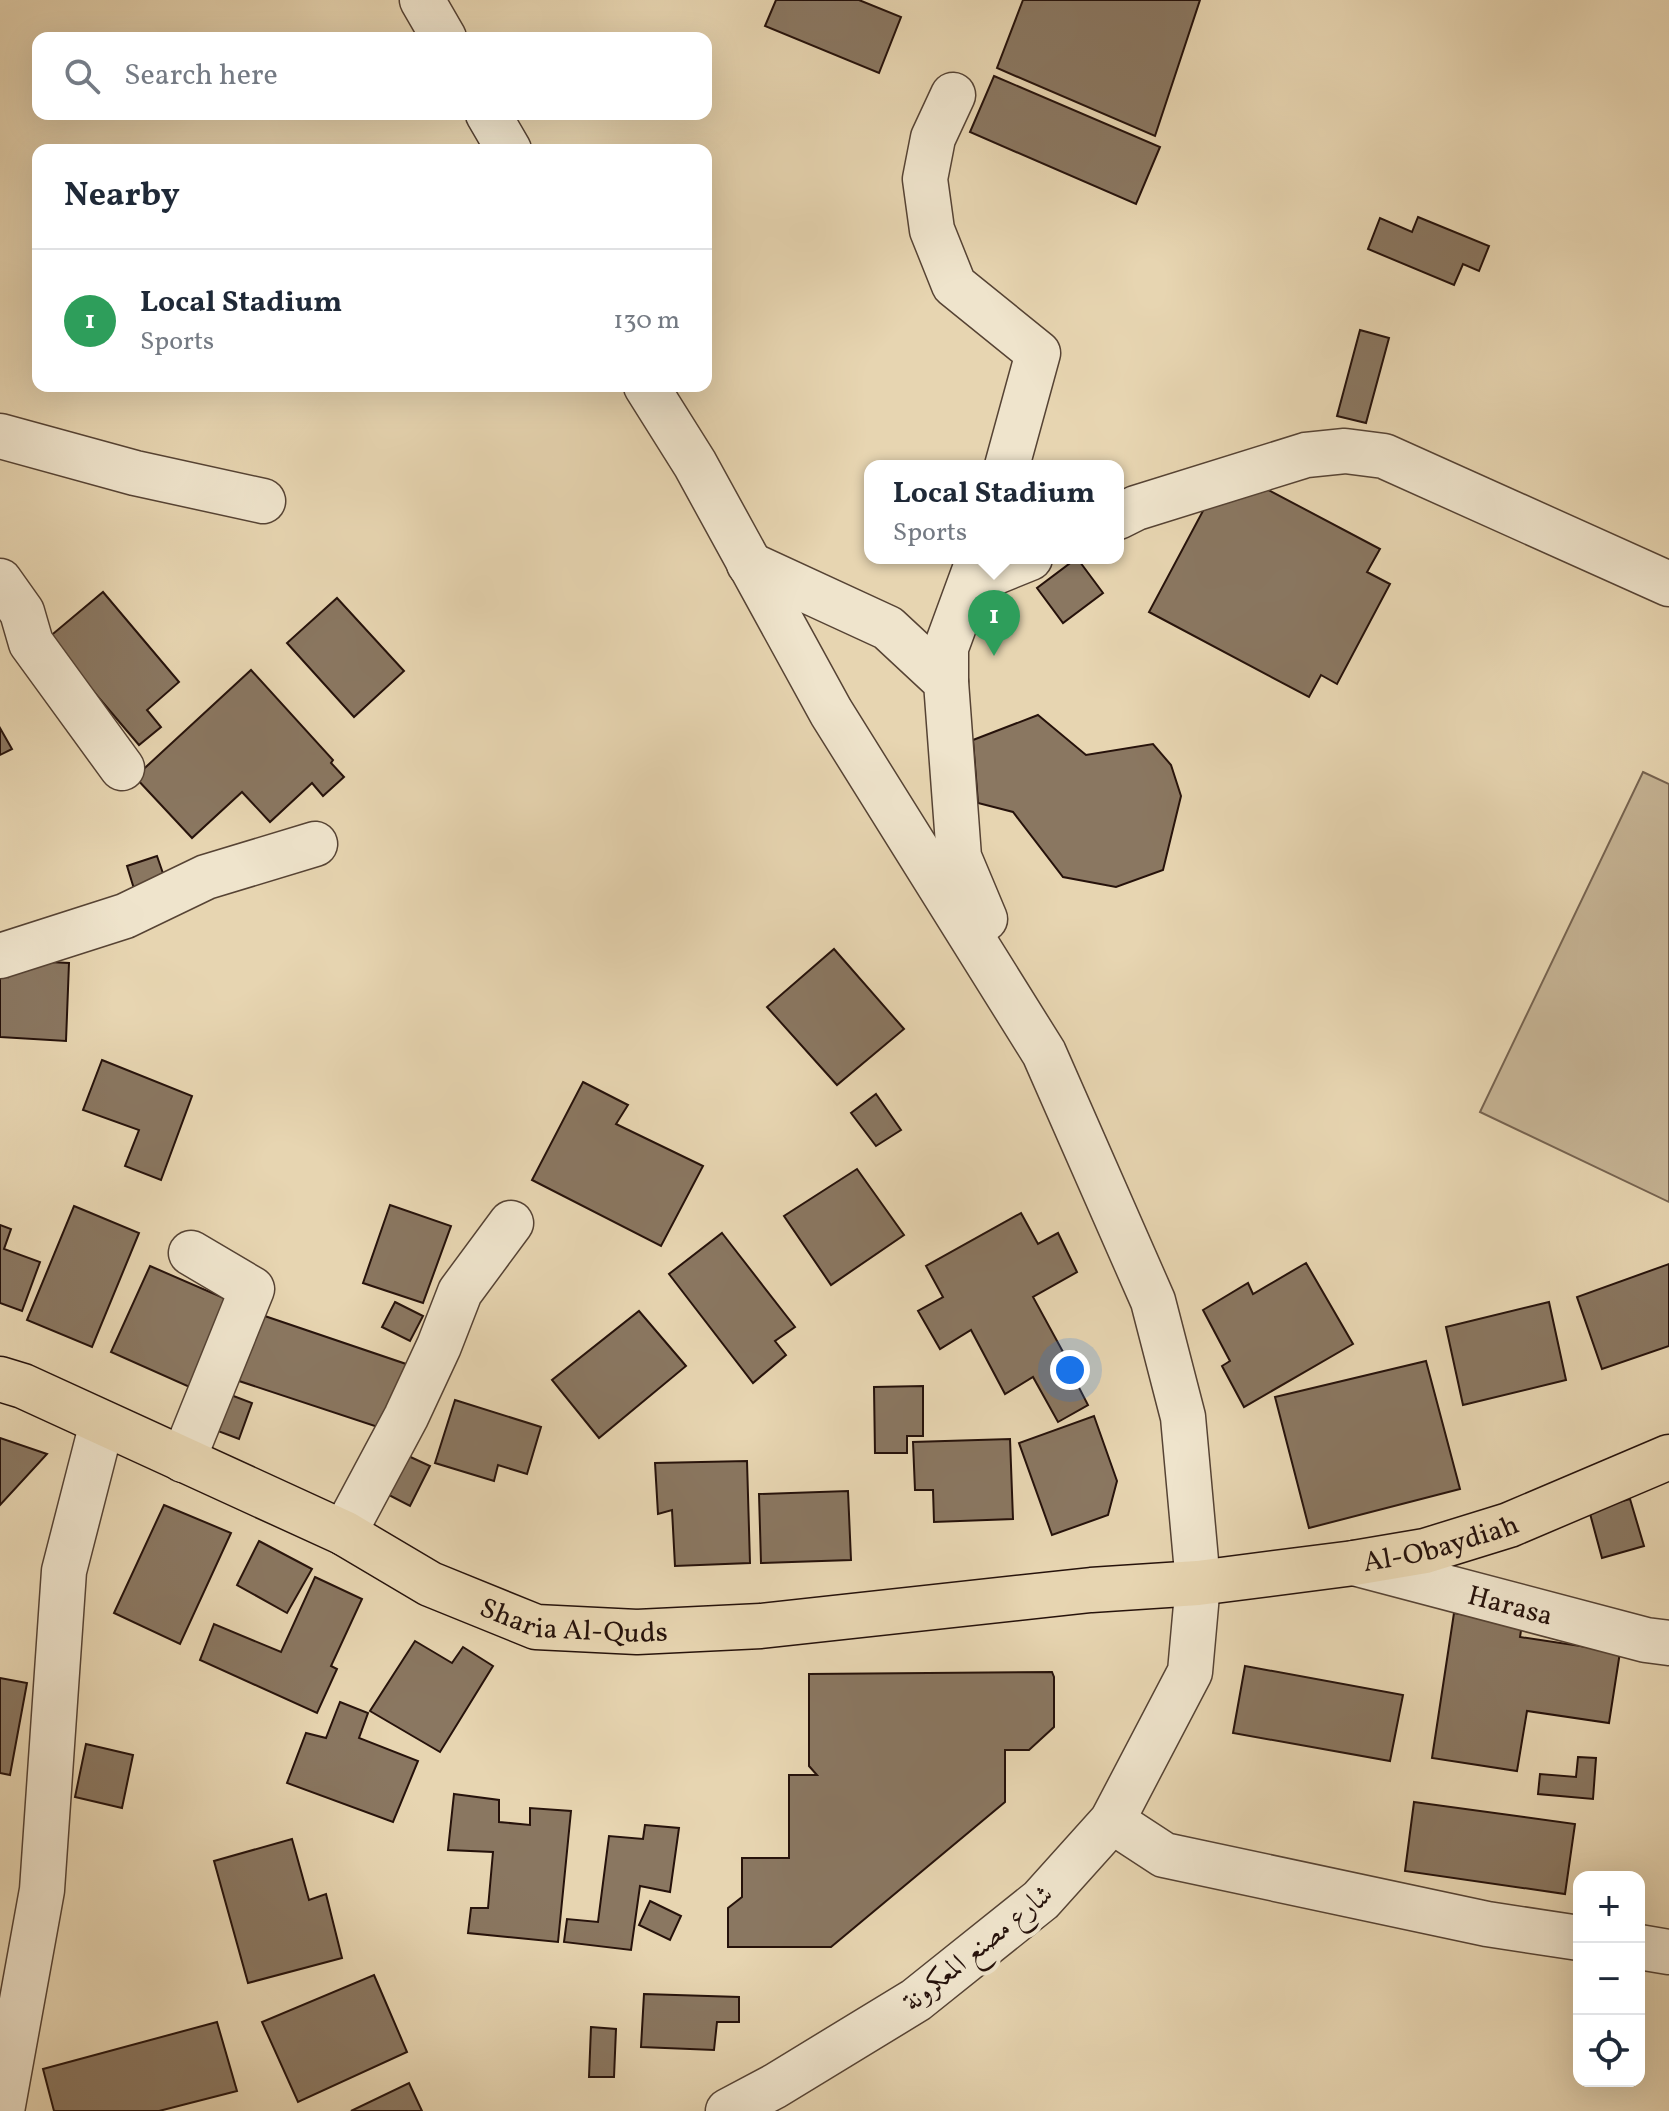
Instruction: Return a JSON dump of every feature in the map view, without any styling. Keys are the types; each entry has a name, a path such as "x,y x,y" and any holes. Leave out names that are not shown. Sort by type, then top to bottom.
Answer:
{"main road":[{"name":"Sharia Al-Quds","path":"0,1379 23,1386 344,1533 430,1584 536,1627 637,1632 761,1626 1091,1590 1198,1583"},
{"name":"Al-Obaydiah","path":"1198,1583 1425,1551 1509,1525 1669,1457"}],"street":[{"path":"422,0 441,32"},
{"path":"953,95 933,138 925,179 932,230 954,285 1038,353 1009,460"},
{"path":"492,120 506,144"},
{"path":"650,392 695,464 831,712 1044,1053"},
{"path":"0,436 135,473 263,501"},
{"path":"1124,514 1306,455 1345,451 1384,456 1669,584"},
{"path":"749,564 888,628 946,682"},
{"path":"1002,564 975,570 946,648 959,857 1044,1053"},
{"path":"0,581 22,612 31,643 122,768"},
{"path":"0,956 125,916 206,877 315,844"},
{"name":"شارع مصنع المعكرونة","path":"728,2111 916,2000 1041,1900 1112,1821 1190,1672 1198,1583 1183,1417 1153,1301 1044,1053"},
{"path":"344,1533 406,1417 460,1292 511,1223"},
{"path":"183,1460 252,1289 191,1253"},
{"path":"2,2111 42,1890 64,1571 102,1423"},
{"name":"Harasa","path":"1354,1563 1646,1640 1669,1643"},
{"path":"1112,1821 1164,1855 1487,1924 1573,1937"},
{"path":"1645,1948 1669,1952"}],"shaded area":[{"path":"1643,772 1669,784 1669,1202 1480,1112"}],"building":[{"path":"776,0 859,0 901,17 879,73 765,26"},
{"path":"1023,0 1200,0 1155,136 997,68"},
{"path":"994,76 1160,147 1136,204 970,132"},
{"path":"1418,217 1489,246 1479,271 1463,264 1454,285 1368,249 1380,218 1412,232"},
{"path":"1360,330 1389,338 1366,423 1337,416"},
{"path":"1259,485 1380,549 1367,572 1390,584 1337,684 1321,675 1309,697 1149,612 1212,494"},
{"path":"1069,564 1081,564 1103,593 1063,623 1037,588"},
{"path":"103,592 179,682 147,710 161,727 139,745 48,638"},
{"path":"337,598 404,671 354,717 287,643"},
{"path":"251,670 333,760 331,763 344,777 323,796 312,783 270,822 242,792 192,838 135,777"},
{"path":"1038,715 1086,755 1153,744 1171,765 1181,796 1163,870 1116,887 1063,877 1013,812 978,803 973,740"},
{"path":"0,728 12,749 0,755"},
{"path":"157,856 166,882 135,892 127,866"},
{"path":"834,949 904,1029 837,1085 767,1007"},
{"path":"8,960 69,963 66,1041 0,1037 0,976 8,977"},
{"path":"102,1060 192,1096 161,1180 125,1166 139,1130 83,1110"},
{"path":"583,1082 628,1105 616,1124 703,1166 661,1246 532,1180"},
{"path":"876,1094 901,1130 876,1146 851,1113"},
{"path":"857,1169 904,1235 831,1285 784,1216"},
{"path":"390,1205 451,1226 423,1303 363,1283"},
{"path":"74,1206 139,1233 92,1347 27,1320"},
{"path":"1021,1213 1038,1244 1058,1233 1077,1272 1033,1297 1074,1372 1072,1374 1088,1405 1058,1422 1033,1377 1005,1394 971,1330 940,1349 918,1311 943,1297 926,1266"},
{"path":"0,1225 11,1229 4,1249 40,1262 22,1311 0,1303"},
{"path":"722,1233 795,1327 775,1341 786,1355 753,1383 669,1274"},
{"path":"1306,1263 1353,1344 1244,1407 1222,1366 1230,1361 1203,1310 1248,1283 1253,1294"},
{"path":"1669,1264 1669,1346 1602,1369 1577,1297"},
{"path":"150,1266 233,1302 194,1389 111,1352"},
{"path":"395,1302 423,1316 410,1341 382,1327"},
{"path":"1549,1302 1566,1380 1463,1405 1446,1327"},
{"path":"639,1311 686,1366 599,1438 552,1380"},
{"path":"253,1312 412,1366 390,1431 230,1378"},
{"path":"1426,1361 1460,1489 1309,1528 1275,1397"},
{"path":"923,1386 923,1436 907,1436 907,1453 875,1453 874,1387"},
{"path":"223,1392 252,1403 239,1439 210,1428"},
{"path":"455,1400 541,1427 527,1474 498,1465 494,1481 435,1463"},
{"path":"1094,1416 1117,1481 1108,1515 1052,1535 1019,1443"},
{"path":"0,1438 47,1454 0,1505"},
{"path":"1010,1439 1013,1519 934,1522 933,1490 915,1490 913,1442"},
{"path":"404,1454 430,1466 410,1506 385,1493"},
{"path":"747,1461 750,1563 675,1566 672,1510 658,1514 655,1463"},
{"path":"848,1491 851,1560 761,1563 759,1494"},
{"path":"1630,1499 1644,1546 1602,1558 1589,1510"},
{"path":"164,1505 231,1533 180,1644 114,1613"},
{"path":"259,1541 312,1569 287,1613 237,1585"},
{"path":"315,1577 362,1599 331,1666 337,1669 317,1713 200,1660 214,1624 281,1652"},
{"path":"1454,1613 1522,1624 1520,1637 1620,1652 1609,1723 1527,1711 1517,1771 1432,1758"},
{"path":"415,1641 452,1663 463,1647 493,1666 440,1752 370,1711"},
{"path":"1245,1666 1403,1695 1390,1761 1233,1733"},
{"path":"1052,1672 1054,1727 1029,1750 1005,1750 1005,1802 831,1947 728,1947 728,1908 742,1897 742,1858 789,1858 789,1775 817,1775 809,1766 809,1674"},
{"path":"0,1678 27,1683 10,1775 0,1773"},
{"path":"340,1702 368,1713 359,1738 418,1761 393,1822 287,1783 306,1733 326,1738"},
{"path":"86,1744 133,1755 122,1808 75,1797"},
{"path":"1578,1757 1596,1758 1593,1799 1538,1794 1540,1774 1576,1777"},
{"path":"454,1794 499,1800 499,1822 530,1825 530,1808 571,1811 558,1942 468,1933 471,1908 488,1908 493,1852 448,1850"},
{"path":"1414,1802 1575,1824 1565,1894 1405,1871"},
{"path":"645,1825 679,1828 670,1892 640,1886 631,1950 564,1942 567,1919 598,1922 609,1836 643,1839"},
{"path":"292,1839 309,1900 326,1894 342,1958 248,1983 214,1861"},
{"path":"650,1901 681,1916 670,1940 639,1925"},
{"path":"374,1975 407,2052 298,2102 262,2022"},
{"path":"644,1994 739,1997 739,2022 717,2022 714,2050 641,2047"},
{"path":"217,2022 237,2091 159,2111 54,2111 43,2069"},
{"path":"591,2027 616,2029 614,2077 589,2077"},
{"path":"409,2083 422,2111 351,2111"}],"place":[{"name":"Local Stadium","path":"994,656"}]}
